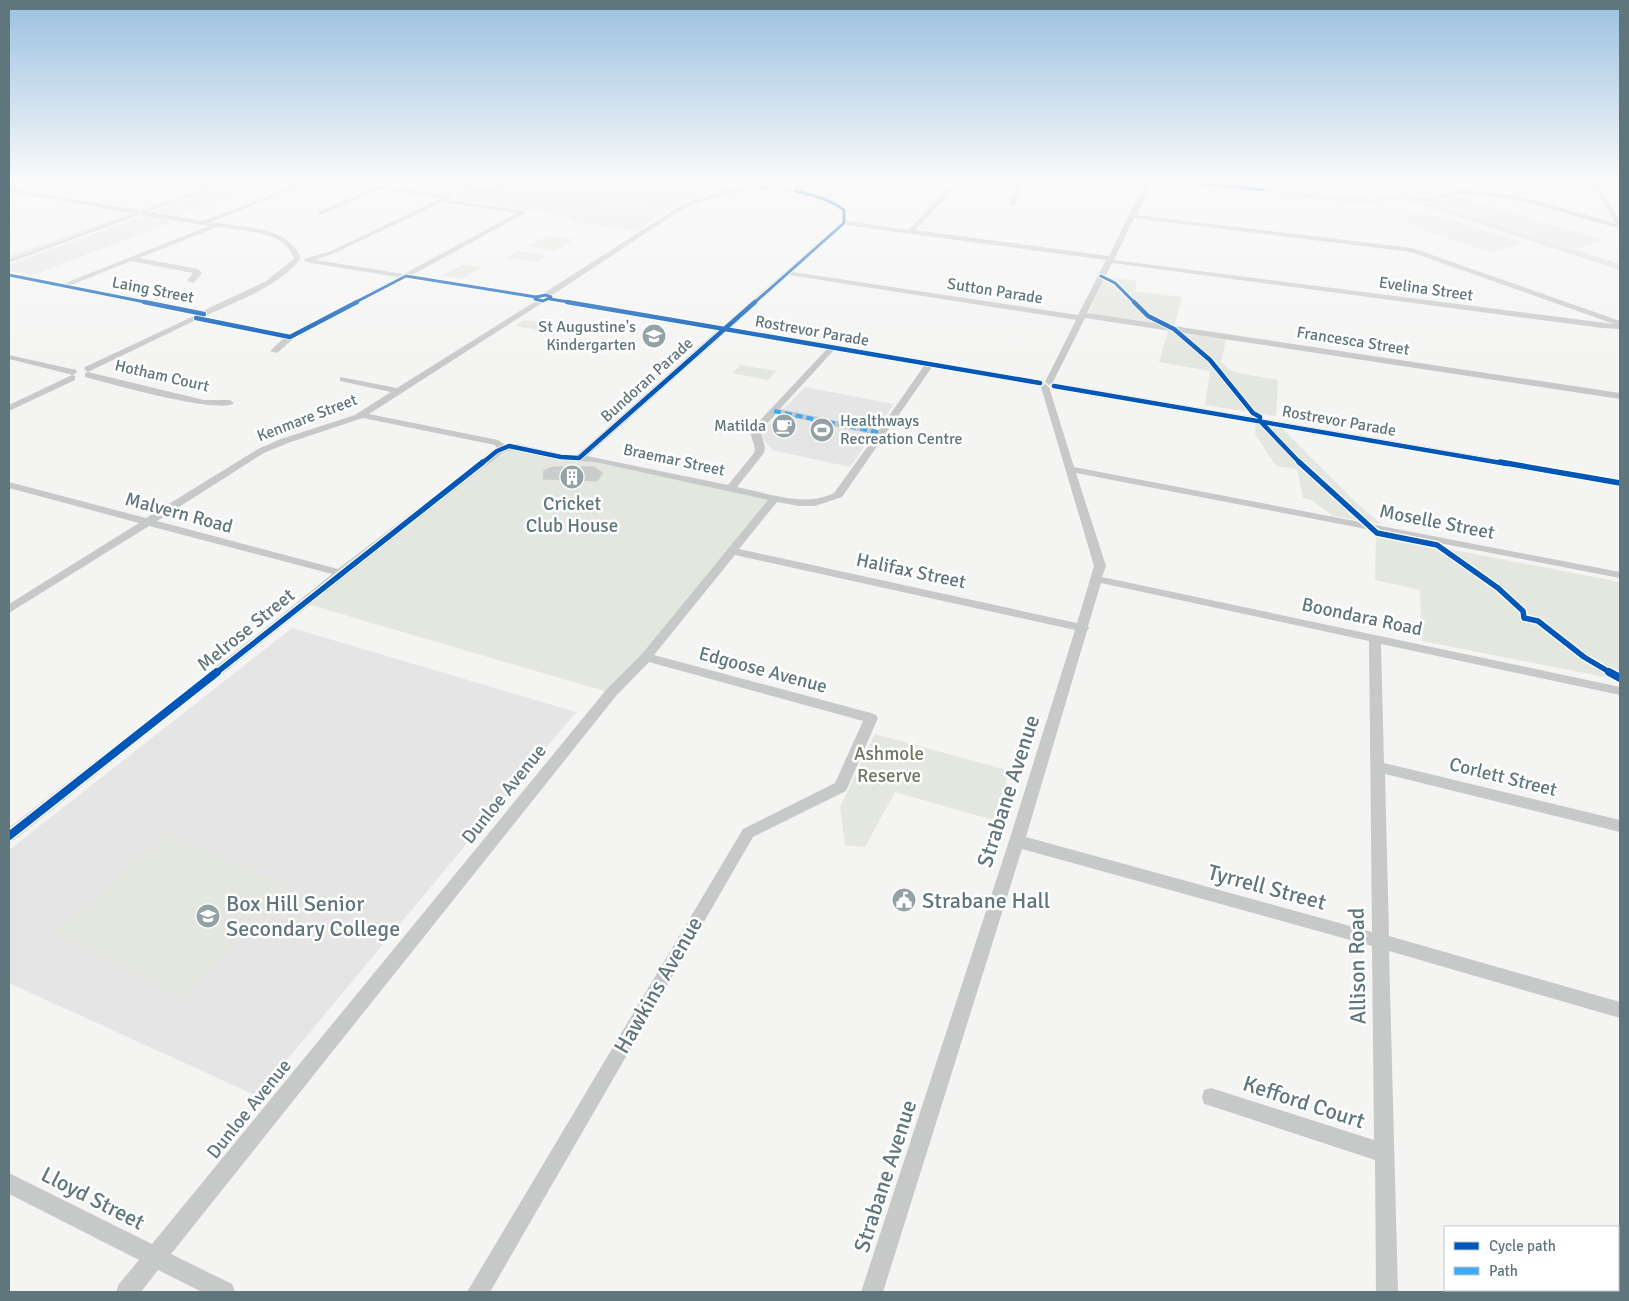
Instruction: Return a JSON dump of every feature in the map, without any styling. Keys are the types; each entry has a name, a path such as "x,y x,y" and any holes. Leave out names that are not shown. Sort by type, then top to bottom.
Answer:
{"main road":[{"path":"9,260 62,241"},
{"path":"1538,241 1620,267"}],"street":[{"path":"63,286 176,241"},
{"path":"9,408 72,375 88,372 269,283 298,259 293,246 286,241"},
{"path":"306,260 333,252 358,241"},
{"path":"274,351 290,337 470,241"},
{"name":"Kenmare Street","path":"9,609 275,444 311,431 346,423 362,415 631,241"},
{"name":"Bundoran Parade","path":"579,458 824,241"},
{"name":"Evelina Street","path":"974,241 1602,326 1620,326"},
{"path":"1047,384 1118,241"},
{"path":"1335,241 1412,250 1620,326"},
{"path":"132,259 195,271 198,273 197,276 191,282"},
{"name":"Rostrevor Parade","path":"298,259 543,298 1620,484"},
{"name":"Sutton Parade","path":"787,273 1081,316"},
{"name":"Laing Street","path":"9,275 290,337"},
{"name":"Francesca Street","path":"1081,316 1620,396"},
{"path":"731,487 759,454 760,444 754,436 755,431 832,348"},
{"path":"9,357 72,375"},
{"path":"775,498 803,504 827,502 838,495 929,365"},
{"name":"Hotham Court","path":"88,372 204,403 230,403"},
{"path":"343,379 398,391"},
{"name":"Strabane Avenue","path":"872,1292 1017,841 1083,628 1100,566 1070,469 1047,384"},
{"path":"774,411 882,432"},
{"name":"Braemar Street","path":"362,415 498,444 502,448 517,447 561,457 595,459 775,498"},
{"name":"Melrose Street","path":"9,836 276,626 340,573 502,448"},
{"name":"Moselle Street","path":"1070,469 1620,575"},
{"name":"Malvern Road","path":"9,486 340,573"},
{"name":"Dunloe Avenue","path":"126,1292 587,723 646,657 775,498"},
{"name":"Halifax Street","path":"732,551 1083,628"},
{"name":"Boondara Road","path":"1096,579 1620,691"},
{"name":"Allison Road","path":"1375,639 1379,941 1387,1292"},
{"name":"Edgoose Avenue","path":"646,657 871,718"},
{"name":"Hawkins Avenue","path":"478,1292 748,833 841,787 871,718"},
{"name":"Corlett Street","path":"1377,767 1620,826"},
{"name":"Tyrrell Street","path":"1017,841 1620,1010"},
{"name":"Kefford Court","path":"1211,1097 1383,1153"},
{"name":"Lloyd Street","path":"9,1183 155,1257"},
{"path":"155,1257 224,1292"}],"shaded area":[{"path":"75,241 123,241 32,275 9,271 9,265"},
{"path":"1457,241 1517,241 1524,243 1489,252"},
{"path":"1550,241 1601,241 1576,249"},
{"path":"805,387 894,404 850,467 772,450 759,434"},
{"name":"Box Hill Senior Secondary College","path":"292,628 576,712 257,1096 9,983 9,850"}],"green space":[{"path":"539,241 571,241 555,251 529,246"},
{"path":"518,251 547,256 536,262 507,258"},
{"path":"463,265 481,267 462,279 442,275"},
{"path":"1105,277 1137,281 1135,291 1182,297 1174,327 1088,314"},
{"path":"524,320 557,325 548,332 515,326"},
{"path":"1168,331 1226,339 1221,362 1230,370 1278,380 1276,416 1205,405 1210,371 1159,362"},
{"path":"741,365 776,371 768,380 732,373"},
{"path":"1256,423 1282,428 1354,501 1381,524 1333,516 1312,500 1303,498 1297,469 1276,466 1255,434"},
{"path":"509,446 579,458 775,498 611,693 304,603"},
{"path":"1376,535 1620,582 1620,680 1422,641 1420,590 1375,580"},
{"name":"Ashmole Reserve","path":"875,734 1010,771 993,820 895,792 865,847 845,845 840,807"},
{"path":"168,835 289,887 182,1000 55,932"}],"building":[{"name":"Cricket Club House","path":"553,466 594,466 604,473 597,482 542,480 543,470"}],"tram line":[{"path":"9,261 65,241"}],"marked path":[{"path":"774,411 882,433"}],"cycle path":[{"path":"9,836 497,451 509,446 561,457 579,458 824,241"},
{"path":"9,275 204,314"},
{"path":"196,318 290,337 406,276 536,297 546,295 551,297 543,301 535,299 536,297"},
{"path":"1101,276 1115,283 1148,316 1174,329 1210,360 1253,413 1260,417 1260,421 1291,455 1377,533 1437,545 1498,588 1523,611 1524,618 1538,621 1584,657 1620,678"},
{"path":"550,299 1040,383"},
{"path":"1054,386 1620,483"}],"place":[{"name":"St Augustine's Kindergarten","path":"654,336"},
{"name":"Matilda","path":"784,426"},
{"name":"Healthways Recreation Centre","path":"822,430"},
{"name":"Cricket Club House","path":"572,477"},
{"name":"Strabane Hall","path":"904,900"},
{"name":"Box Hill Senior Secondary College","path":"208,916"}]}
